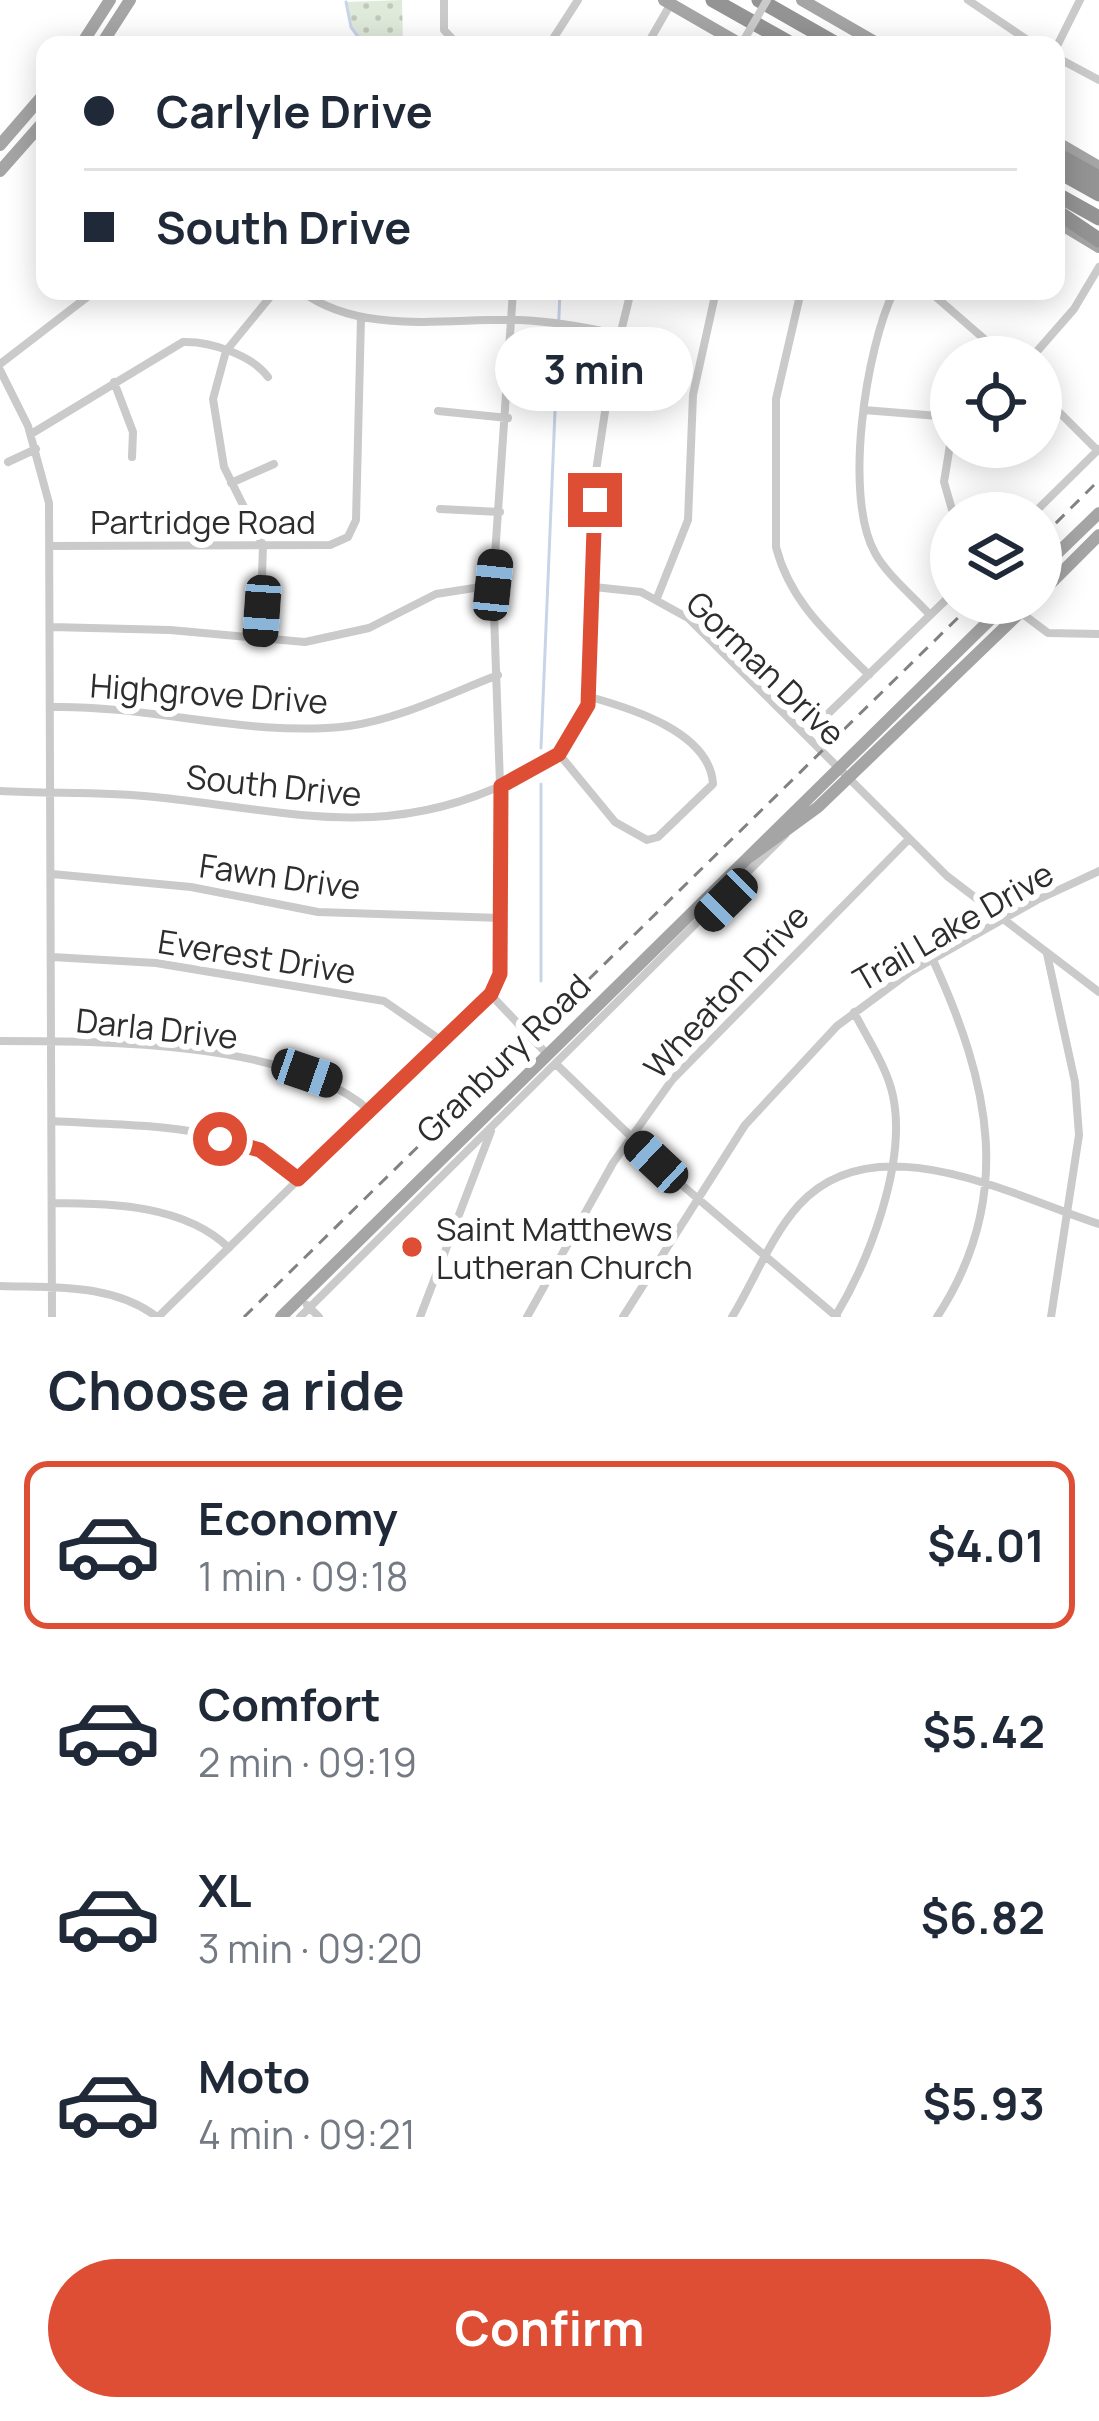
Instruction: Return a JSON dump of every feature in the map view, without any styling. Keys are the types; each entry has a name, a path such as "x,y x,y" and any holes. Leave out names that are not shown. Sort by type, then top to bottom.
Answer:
{"highway":[{"path":"713,0 777,36"},
{"path":"763,0 823,36"},
{"path":"1065,159 1099,178"},
{"path":"1065,175 1099,194"},
{"path":"1065,199 1099,218"},
{"path":"1065,218 1099,244"}],"main road":[{"path":"87,36 110,0"},
{"path":"107,36 130,0"},
{"path":"802,0 864,36"},
{"path":"668,2 729,36"},
{"path":"0,146 36,104"},
{"path":"0,171 36,130"},
{"path":"1065,147 1099,167"},
{"path":"1065,226 1099,244"},
{"path":"1062,549 1099,513"},
{"path":"1062,572 1099,535"},
{"name":"Granbury Road","path":"271,1317 985,624"},
{"name":"Granbury Road","path":"747,858 785,835 1008,624"},
{"path":"785,835 789,820 814,789"},
{"name":"Granbury Road","path":"281,1317 297,1296"}],"street":[{"path":"444,0 444,30 450,36"},
{"path":"555,36 578,0"},
{"path":"745,36 763,0"},
{"path":"968,0 1022,36"},
{"path":"1064,36 1080,0"},
{"path":"651,36 668,2"},
{"path":"1065,59 1099,80"},
{"path":"1050,336 1074,309 1099,267"},
{"path":"52,1317 49,503 31,434 0,367 84,300"},
{"path":"260,638 263,545 231,483 213,416 226,351 268,300"},
{"path":"316,300 361,317 548,321 620,334"},
{"path":"0,1286 134,1300 158,1317 491,994 500,974 502,918 493,585 513,300"},
{"name":"South Drive","path":"0,791 154,796 350,821 425,812 501,786 559,754 579,728 590,697 596,471 629,300"},
{"path":"657,599 688,520 693,395 714,300"},
{"path":"799,300 776,399 776,547 782,570 804,608 869,675"},
{"path":"891,300 872,347 864,410 866,530 876,555 930,614"},
{"path":"939,300 981,336"},
{"name":"Partridge Road","path":"50,546 330,545 353,530 361,317"},
{"path":"31,434 183,342 226,351 268,377"},
{"path":"114,382 134,432 132,457"},
{"path":"864,410 930,415"},
{"path":"438,411 508,418"},
{"path":"1056,492 1098,451 1062,415"},
{"path":"8,461 36,448"},
{"path":"231,483 274,464"},
{"path":"440,509 500,512"},
{"path":"51,627 305,642 351,635 436,594 493,585"},
{"name":"Gorman Drive","path":"594,587 657,599 701,630 909,839 1003,920 1099,992"},
{"path":"806,735 930,616"},
{"path":"1040,624 1048,633 1099,634"},
{"name":"Highgrove Drive","path":"52,707 125,708 316,729 370,722 498,675"},
{"path":"559,754 605,812 634,835 658,837 710,788 712,771 662,720 590,697"},
{"path":"300,1317 785,835"},
{"name":"Wheaton Drive","path":"527,1317 631,1137 697,1051 909,839"},
{"name":"Trail Lake Drive","path":"623,1317 696,1197 766,1100 854,1012 1003,920 1099,872"},
{"name":"Fawn Drive","path":"52,874 191,887 318,912 502,918"},
{"path":"1047,952 1078,1119 1051,1317"},
{"name":"Everest Drive","path":"52,957 156,963 384,1001 401,1007 442,1041"},
{"path":"933,960 978,1072 986,1124 973,1250 937,1317"},
{"path":"491,994 546,1053"},
{"path":"557,1065 696,1197 836,1317 865,1264 896,1120 892,1089 854,1012"},
{"name":"Darla Drive","path":"0,1041 154,1046 307,1073 335,1082 369,1110"},
{"path":"52,1121 220,1139 260,1150 298,1179"},
{"path":"420,1317 491,1130"},
{"path":"732,1317 807,1197 857,1170 889,1166 982,1185 1099,1224"},
{"path":"52,1203 169,1215 202,1227 229,1248"},
{"path":"297,1296 319,1317"}],"green space":[{"path":"402,0 403,36 358,36 346,2"}],"waterway":[{"path":"346,2 358,36"},
{"path":"541,748 560,300"},
{"path":"541,784 541,981"}],"railway":[{"path":"1062,517 1099,480"},
{"path":"244,1317 952,624"}],"place":[{"name":"Saint Matthews Lutheran Church","path":"412,1247"}],"route":[{"path":"220,1139 260,1150 298,1179 496,986 503,870 501,786 559,754 579,728 588,705 595,500"}]}
